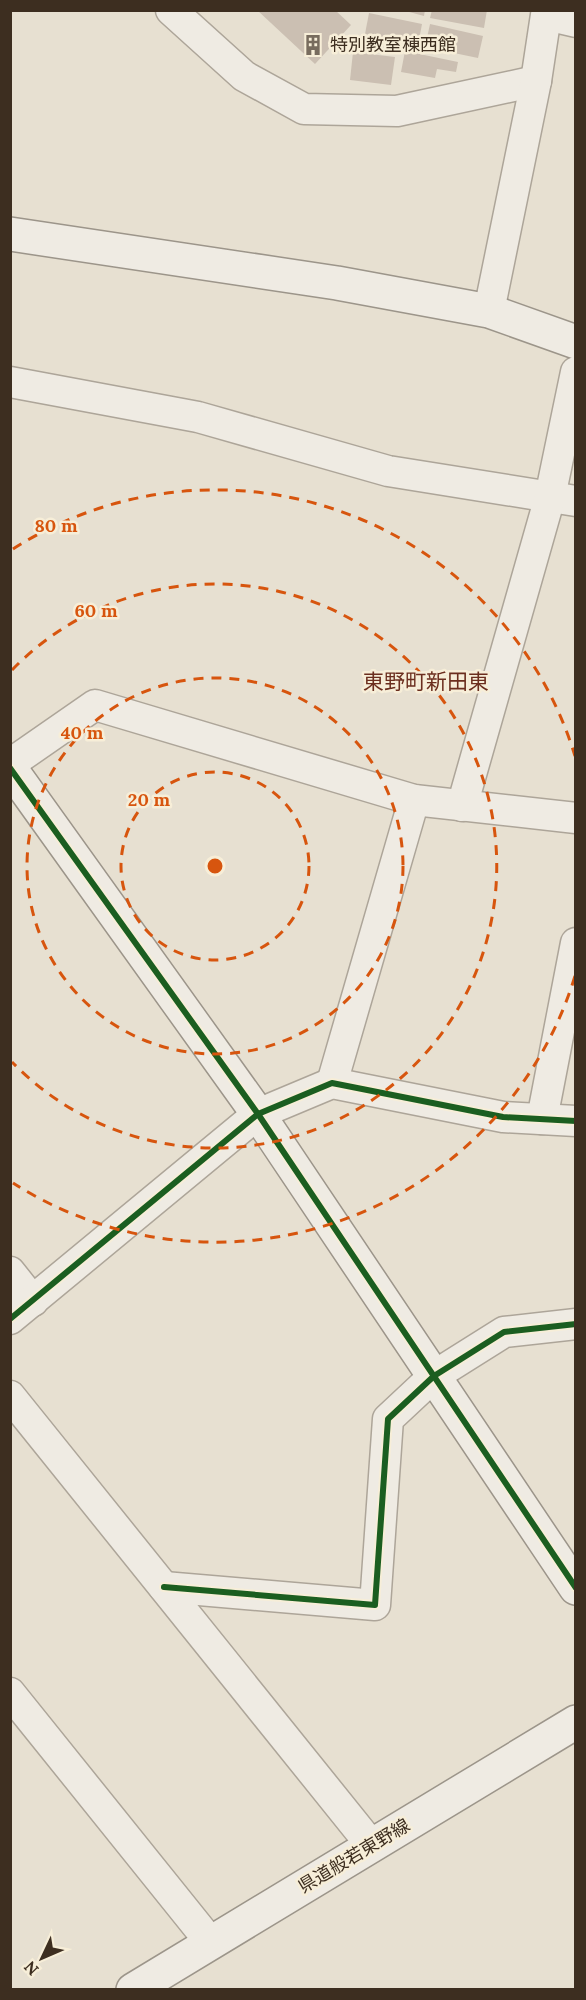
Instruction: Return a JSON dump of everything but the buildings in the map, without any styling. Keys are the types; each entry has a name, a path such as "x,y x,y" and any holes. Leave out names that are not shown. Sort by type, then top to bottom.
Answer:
{"street":[{"path":"171,10 244,76 304,109 397,111 536,81"},
{"path":"489,311 536,81 546,15 576,22"},
{"path":"10,234 337,283 489,311 576,342"},
{"path":"462,806 562,499 576,372"},
{"path":"10,382 198,417 388,471 562,499"},
{"path":"576,818 414,800 94,705 10,766 258,1114 576,1588"},
{"path":"332,1083 414,800"},
{"path":"542,1119 576,943"},
{"path":"10,1272 22,1310 258,1114 332,1083 503,1117 576,1121"},
{"path":"164,1587 375,1605 388,1419 434,1376 504,1332 576,1324"},
{"path":"10,1396 372,1846"},
{"path":"10,1693 211,1943"},
{"name":"県道般若東野線","path":"133,1989 576,1722"}],"cycle path":[{"path":"10,768 258,1114 576,1588"},
{"path":"10,1319 258,1114 332,1083 503,1117 576,1121"},
{"path":"164,1587 375,1605 388,1419 434,1376 504,1332 576,1324"}],"place":[{"name":"特別教室棟西館","path":"313,45"}],"district":[{"name":"東野町新田東","path":"426,682"}]}
